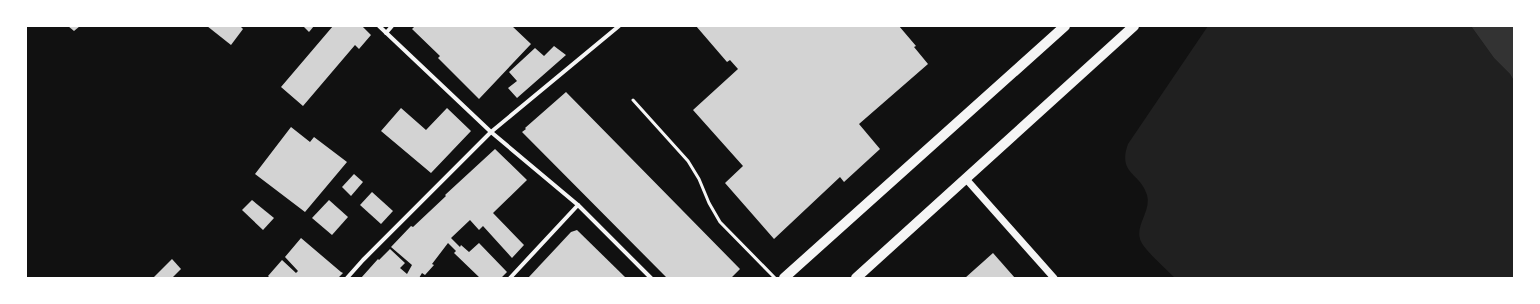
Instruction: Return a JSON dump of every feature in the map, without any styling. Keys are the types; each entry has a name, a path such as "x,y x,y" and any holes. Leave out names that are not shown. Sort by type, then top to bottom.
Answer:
{"main road":[{"path":"784,278 1065,26"},
{"path":"856,278 1134,26"}],"street":[{"path":"379,26 491,132 578,205 651,278"},
{"path":"386,33 392,26"},
{"path":"348,278 362,260 491,132 619,26"},
{"path":"966,179 1054,278"},
{"path":"510,278 578,205"}],"lane":[{"path":"633,100 688,161 699,179 720,222 774,278"}],"shaded area":[{"path":"1208,26 1471,26 1494,58 1510,74 1514,81 1514,278 1175,278 1150,253 1140,239 1140,226 1148,202 1147,195 1140,182 1128,168 1125,162 1125,154 1128,144"},
{"path":"1471,26 1514,26 1514,81 1510,74 1494,58"}],"building":[{"path":"68,26 80,26 74,31"},
{"path":"207,26 240,26 243,29 231,45"},
{"path":"314,26 309,32 304,27"},
{"path":"333,26 362,26 371,35 359,49 355,45 303,106 281,87"},
{"path":"415,26 512,26 531,44 479,99 438,58 440,56 412,29"},
{"path":"696,26 899,26 916,46 914,47 928,64 859,124 880,149 844,182 840,177 774,239 725,183 743,166 693,110 738,69 730,60 727,62"},
{"path":"554,46 566,55 517,98 508,88 517,81 509,72 535,48 544,56"},
{"path":"566,92 740,269 731,278 667,278 522,132"},
{"path":"401,108 426,130 447,108 471,131 431,173 381,131"},
{"path":"291,127 310,142 314,137 347,162 305,212 255,174"},
{"path":"495,149 527,180 493,213 524,245 512,258 483,226 479,230 470,220 451,238 460,247 461,245 469,252 479,243 507,272 501,278 480,278 454,253 456,251 448,243 432,264 434,265 425,275 422,273 419,278 361,278 378,259 379,260 390,249 405,263 400,268 407,274 412,265 391,247 411,226 413,227"},
{"path":"354,174 363,182 351,196 342,187"},
{"path":"372,192 393,211 381,224 360,205"},
{"path":"252,200 274,218 263,230 242,210"},
{"path":"329,200 348,217 332,235 312,218"},
{"path":"577,230 626,278 528,278 571,232"},
{"path":"301,238 343,273 338,278 270,278 268,276 282,260 296,273 298,271 285,257"},
{"path":"993,253 1015,278 965,278"},
{"path":"172,259 181,269 172,278 154,277"}]}
